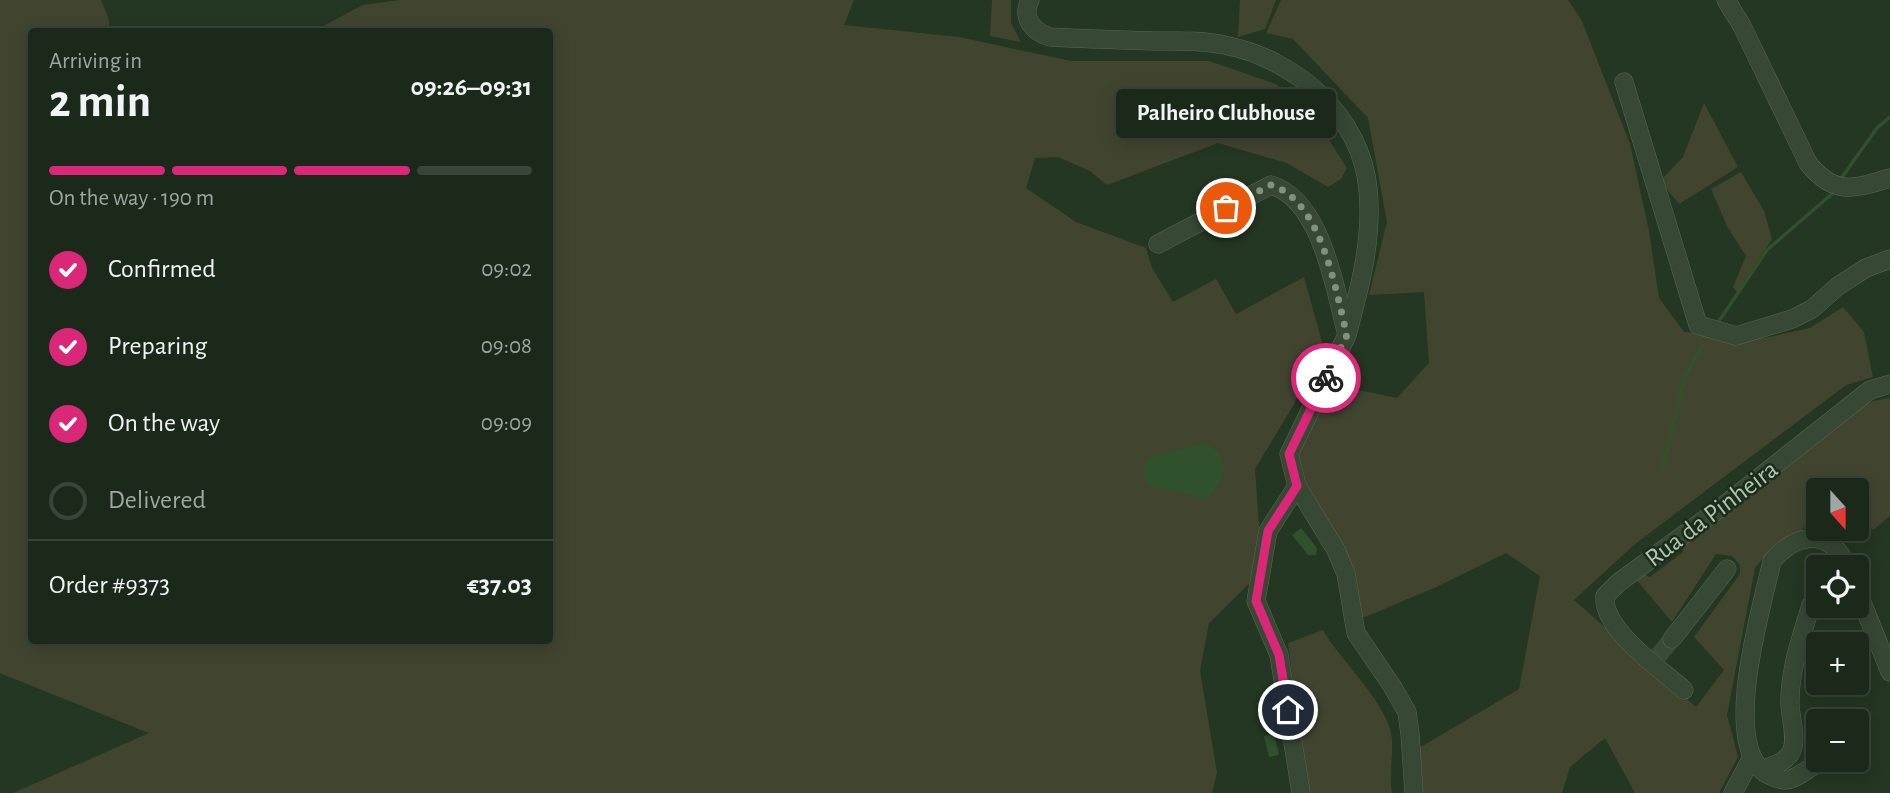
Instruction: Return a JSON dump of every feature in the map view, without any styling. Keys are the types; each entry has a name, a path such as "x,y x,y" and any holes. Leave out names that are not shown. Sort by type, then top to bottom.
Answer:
{"street":[{"path":"1030,0 1027,13 1030,25 1038,34 1050,37 1223,44 1274,60 1294,72 1321,95 1353,141 1368,186 1369,210 1364,268 1347,335 1289,454 1297,486 1336,550 1346,574 1356,632 1407,712 1414,793"},
{"path":"1726,0 1742,26 1808,163 1819,176 1836,187 1890,178"},
{"path":"1624,82 1698,325 1736,336 1792,319 1812,309 1867,268 1890,259"},
{"path":"1158,244 1271,185 1282,188 1302,208 1320,236 1347,335"},
{"name":"Rua da Pinheira","path":"1684,690 1656,660 1627,641 1604,605 1605,596 1618,583 1727,503 1870,390 1890,384"},
{"path":"1297,486 1268,531 1256,601 1279,655 1301,793"},
{"path":"1806,770 1786,781 1770,776 1756,765 1746,733 1745,683 1772,561 1782,549 1794,542 1821,538 1835,546 1840,555"},
{"name":"Rua da Pinheira","path":"1672,639 1727,569"},
{"path":"1733,793 1756,765 1783,761 1791,752 1792,675 1807,618"},
{"path":"1868,618 1890,672"}],"shaded area":[{"path":"0,0 101,0 110,28 28,28 28,644 553,644 553,28 320,28 363,5 400,0 854,0 844,25 959,37 1071,61 1209,61 1276,84 1322,129 1347,168 1341,179 1328,187 1287,163 1218,143 1107,185 1090,171 1058,157 1035,158 1026,188 1076,222 1146,248 1152,268 1173,302 1216,279 1236,314 1304,277 1322,342 1294,404 1255,469 1260,539 1253,580 1209,623 1200,671 1217,773 1212,793 13,793 149,733 0,673"},
{"path":"992,0 1011,0 1011,23 1021,42 990,36"},
{"path":"1240,0 1276,0 1265,29 1238,37"},
{"path":"1281,0 1568,0 1582,21 1630,144 1649,231 1659,298 1684,332 1765,338 1810,328 1843,307 1864,332 1873,377 1846,385 1635,544 1574,600 1696,707 1724,670 1694,637 1740,574 1740,565 1732,556 1716,554 1672,622 1635,578 1640,572 1650,577 1683,552 1684,543 1853,411 1873,401 1890,398 1890,516 1873,530 1869,525 1869,478 1806,478 1806,521 1801,533 1775,547 1755,568 1727,715 1738,757 1719,793 1635,793 1605,738 1570,767 1562,793 1418,793 1414,751 1519,689 1540,576 1506,553 1434,588 1360,619 1301,489 1293,459 1334,385 1397,398 1429,363 1424,292 1369,295 1387,222 1368,118 1293,39 1266,33"},
{"path":"1704,103 1738,167 1679,204 1660,181 1683,157"},
{"path":"1741,172 1764,211 1772,239 1737,292 1733,287 1746,256 1727,226 1711,189"},
{"path":"1203,443 1219,453 1223,469 1218,485 1206,499 1157,488 1148,482 1143,465 1153,456"},
{"path":"1301,528 1317,548 1316,555 1308,555 1292,535"},
{"path":"1323,630 1374,698 1389,726 1392,739 1392,793 1307,793 1288,643"},
{"path":"1274,734 1279,755 1269,757 1264,736"}],"waterway":[{"path":"1840,180 1877,128 1890,117"},
{"path":"1719,321 1767,250 1833,193"},
{"path":"1662,471 1685,376 1703,345"}],"tunnel":[{"path":"1658,656 1672,639"}],"way so far":[{"path":"1226,208 1271,185 1282,188 1302,208 1320,236 1347,335 1326,378"}],"place":[{"name":"Palheiro Clubhouse","path":"1226,208"}],"route":[{"path":"1288,710 1279,655 1256,601 1268,531 1297,486 1289,454 1326,378"}]}
